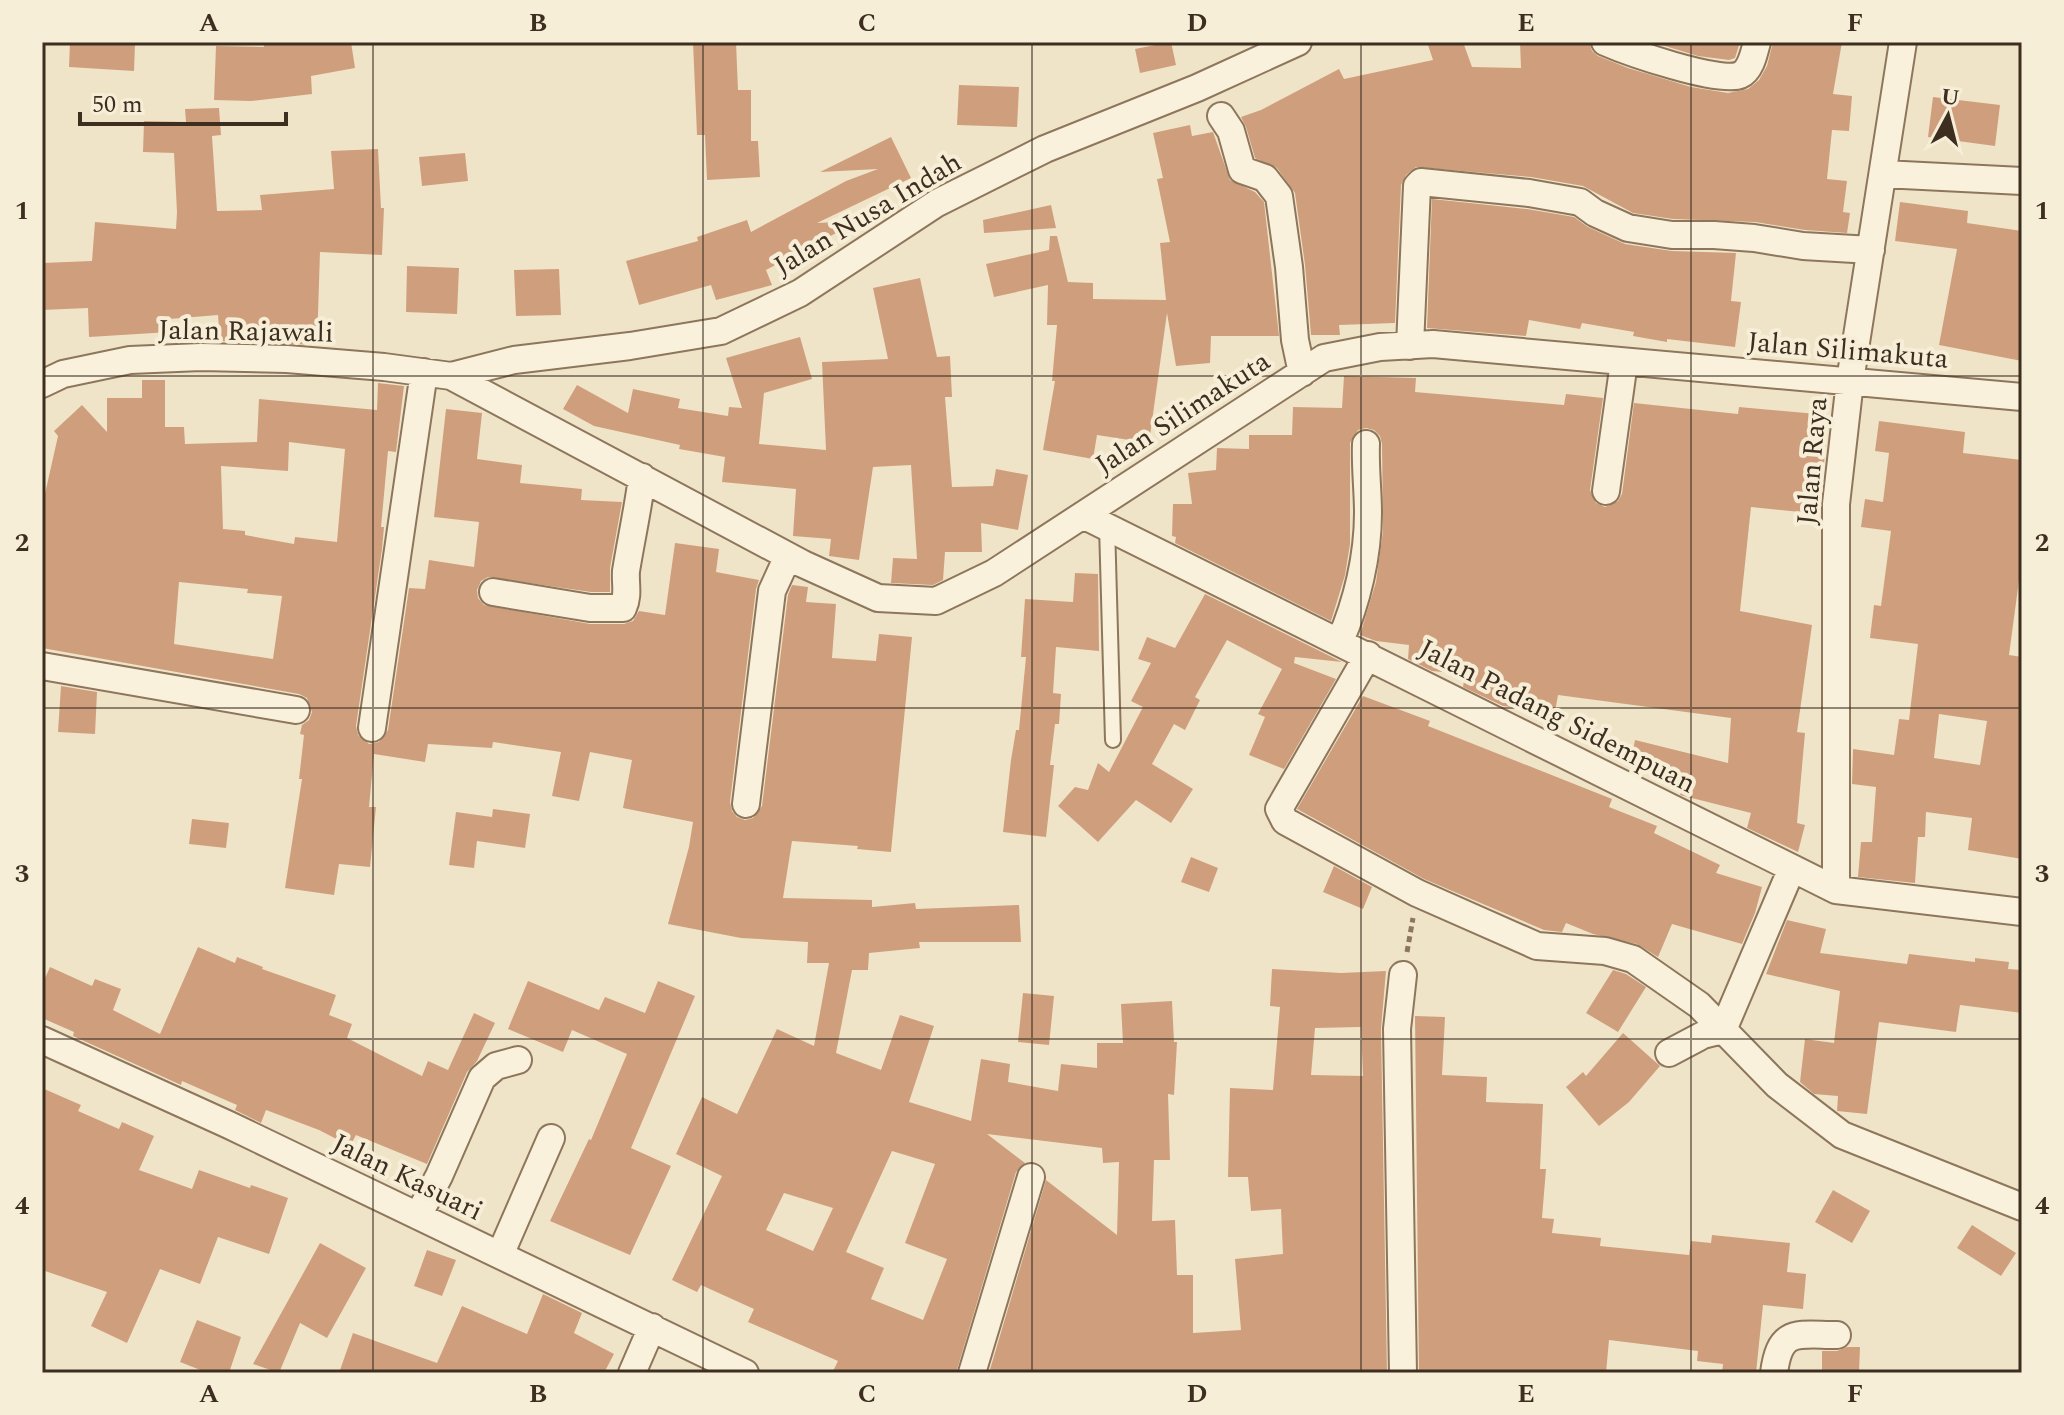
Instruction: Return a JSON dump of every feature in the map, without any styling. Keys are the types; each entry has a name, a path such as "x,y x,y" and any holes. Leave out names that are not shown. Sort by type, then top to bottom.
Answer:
{"street":[{"name":"Jalan Nusa Indah","path":"451,376 514,360 721,331 800,293 950,196 1045,149 1197,88 1298,42"},
{"path":"1605,42 1709,75 1737,77 1747,70 1757,42"},
{"name":"Jalan Raya","path":"1836,890 1836,504 1850,381 1903,42"},
{"path":"1221,116 1231,131 1242,170 1265,178 1279,196 1289,267 1293,330 1302,373"},
{"path":"1883,174 2022,181"},
{"path":"1410,346 1417,186 1421,182 1529,193 1580,202 1595,213 1628,228 1672,235 1754,238 1803,246 1871,250"},
{"name":"Jalan Silimakuta","path":"451,376 788,556 878,598 936,601 1095,520 1324,358 1380,347 1433,344 2022,397"},
{"name":"Jalan Rajawali","path":"42,384 63,374 130,360 201,357 287,359 451,376"},
{"path":"1606,491 1624,362"},
{"path":"372,728 424,372"},
{"path":"1340,641 1360,580 1368,514 1366,444"},
{"path":"493,592 590,608 623,608 628,595 627,569 642,477"},
{"name":"Jalan Padang Sidempuan","path":"1095,520 1836,890 2022,912"},
{"path":"746,804 772,591 788,556"},
{"path":"1368,655 1279,809 1285,821 1417,893 1537,946 1605,951 1633,959 1699,1005 1777,1085 1842,1135 2022,1207"},
{"path":"42,666 296,710"},
{"path":"1723,1030 1792,868"},
{"path":"1403,1373 1397,1029 1405,964"},
{"path":"1669,1053 1703,1035 1723,1030"},
{"name":"Jalan Kasuari","path":"42,1040 229,1125 745,1373"},
{"path":"418,1216 482,1078 496,1066 518,1060"},
{"path":"500,1255 551,1138"},
{"path":"972,1373 1031,1177"},
{"path":"632,1373 652,1327"},
{"path":"1774,1373 1777,1349 1786,1339 1803,1335 1837,1335"}],"lane":[{"path":"1095,520 1113,740"}],"path":[{"path":"1405,964 1414,915"}],"building":[{"path":"70,42 135,44 134,71 69,67"},
{"path":"263,42 351,42 355,68 311,76 312,94 251,101 214,100 216,46 264,47"},
{"path":"693,42 736,42 738,90 751,90 751,141 758,141 760,177 707,180 705,135 697,135"},
{"path":"1171,42 1176,65 1140,73 1135,49"},
{"path":"1427,42 1463,42 1472,67 1521,68 1520,42 1589,42 1598,56 1628,68 1691,87 1728,93 1748,89 1759,80 1767,66 1773,42 1842,42 1833,94 1852,96 1849,131 1832,130 1827,179 1847,181 1843,212 1850,213 1847,233 1633,213 1583,186 1531,177 1416,167 1406,175 1401,185 1395,323 1339,325 1340,335 1311,335 1295,193 1277,168 1255,158 1241,117 1261,110 1339,69 1344,79 1433,60"},
{"path":"1652,42 1740,42 1735,58 1729,60 1698,56"},
{"path":"959,85 1019,87 1017,127 957,125"},
{"path":"1933,97 2000,105 1995,146 1928,137"},
{"path":"219,108 221,135 212,136 217,211 262,210 260,195 334,189 331,151 378,149 381,208 384,208 382,255 320,252 317,345 220,341 218,315 169,319 170,332 89,337 88,308 42,310 42,263 92,261 95,222 176,229 174,153 143,152 144,121 186,122 185,109"},
{"path":"1190,125 1192,136 1213,132 1230,180 1255,192 1264,202 1279,336 1211,336 1210,363 1176,366 1167,313 1149,443 1097,435 1093,459 1043,450 1055,381 1052,381 1057,325 1047,325 1048,285 994,297 986,264 1049,250 1050,236 1057,236 1068,282 1093,283 1093,299 1166,300 1160,243 1170,242 1157,179 1163,178 1153,133"},
{"path":"891,137 911,178 817,223 859,221 766,270 772,285 716,300 711,285 639,305 626,261 698,241 697,237 747,220 751,232 846,181 878,169 820,172"},
{"path":"465,153 468,181 422,186 419,157"},
{"path":"1432,199 1574,217 1625,244 1672,251 1736,253 1731,301 1741,302 1735,347 1667,339 1667,342 1633,336 1634,332 1582,323 1580,329 1529,320 1526,336 1427,328"},
{"path":"1900,202 1968,211 1967,223 2022,231 2022,361 1939,345 1957,249 1895,241"},
{"path":"1051,205 1056,228 984,233 983,220"},
{"path":"407,266 459,268 457,314 406,312"},
{"path":"559,269 561,315 516,316 514,270"},
{"path":"920,278 937,357 950,356 952,397 945,397 952,487 993,486 996,469 1028,475 1018,530 981,523 982,552 945,552 943,580 933,585 891,583 893,558 917,559 911,465 873,467 859,560 829,556 831,539 793,536 796,489 722,482 725,457 679,449 680,445 594,426 563,409 577,385 628,413 633,389 680,399 678,408 728,416 729,407 742,408 726,358 800,337 812,379 764,393 759,444 826,450 822,362 888,359 873,288"},
{"path":"1344,376 1416,378 1415,392 1564,405 1566,394 1603,398 1590,490 1596,503 1605,507 1618,501 1622,494 1634,403 1738,414 1739,407 1828,415 1820,514 1751,507 1740,611 1812,625 1797,732 1805,733 1797,823 1805,825 1798,852 1747,828 1751,813 1680,795 1685,777 1630,766 1635,740 1728,763 1731,718 1558,695 1555,712 1503,706 1463,687 1465,674 1432,671 1408,659 1409,645 1376,641 1360,635 1376,582 1383,531 1382,444 1374,430 1358,430 1350,443 1350,544 1345,575 1331,621 1175,543 1176,537 1172,536 1173,504 1192,504 1188,473 1216,470 1217,448 1249,449 1249,435 1292,435 1293,407 1342,408"},
{"path":"142,380 165,380 165,427 184,427 185,444 257,442 259,399 377,410 378,383 404,386 396,452 388,451 382,549 356,726 358,735 369,744 379,742 388,730 409,588 425,589 429,560 474,567 479,522 434,517 446,409 482,413 477,459 522,465 520,483 582,489 581,500 622,502 610,568 610,592 488,577 481,581 477,590 478,598 484,605 590,624 624,624 633,621 639,611 665,615 675,543 719,549 716,572 759,580 730,802 737,817 745,820 753,818 762,806 788,595 792,585 808,587 806,602 836,604 832,658 876,661 879,634 912,637 891,852 792,841 783,898 872,900 872,907 915,903 916,909 1019,905 1021,942 919,942 920,948 869,953 868,970 852,970 836,1053 881,1070 900,1015 934,1026 909,1102 971,1121 981,1059 1010,1064 1008,1082 1058,1091 1061,1064 1097,1068 1097,1043 1123,1043 1121,1004 1172,1001 1174,1042 1177,1042 1174,1095 1168,1094 1170,1160 1154,1160 1152,1221 1175,1220 1177,1275 1193,1275 1193,1333 1241,1330 1235,1259 1283,1254 1281,1209 1251,1211 1248,1177 1228,1177 1230,1088 1273,1090 1280,1007 1270,1006 1272,969 1341,973 1386,971 1381,1029 1387,1373 989,1373 1046,1180 1117,1235 1119,1162 1103,1163 1102,1148 987,1134 1025,1163 1016,1172 956,1373 832,1373 838,1361 748,1322 754,1309 701,1285 697,1292 672,1280 722,1176 676,1154 702,1097 737,1114 777,1029 814,1046 829,963 807,963 808,942 741,938 668,924 693,822 623,808 632,760 590,752 579,801 552,796 561,752 493,742 492,748 428,744 425,762 374,754 369,807 376,807 370,867 339,864 334,895 285,888 302,779 299,779 304,735 300,734 302,725 309,720 312,712 307,698 299,694 42,648 42,507 58,436 54,431 82,405 107,432 107,398 142,398","holes":["289,442 345,449 337,542 295,537 294,544 245,535 245,531 223,529 221,466 288,471","179,582 282,596 273,659 174,644","1361,1027 1363,1076 1311,1075 1315,1028","892,1151 935,1164 905,1243 947,1259 923,1320 871,1299 884,1268 846,1252","784,1193 833,1208 813,1251 766,1230"]},
{"path":"1879,421 1965,432 1963,453 2022,460 2022,558 2009,655 2022,657 2022,859 1968,850 1972,818 1926,812 1925,837 1918,837 1915,883 1858,877 1861,842 1872,842 1876,787 1852,784 1853,749 1894,755 1899,719 1909,720 1918,644 1870,638 1874,605 1881,606 1891,531 1861,527 1865,499 1883,502 1889,453 1875,451","holes":["1939,714 1987,721 1980,765 1934,758"]},
{"path":"1075,573 1098,574 1099,651 1056,647 1053,693 1061,694 1059,724 1055,724 1050,765 1054,765 1046,837 1003,832 1011,760 1016,730 1019,730 1026,657 1021,657 1025,599 1073,602"},
{"path":"1205,594 1342,662 1295,657 1294,663 1336,679 1284,769 1249,755 1265,717 1258,714 1282,669 1227,640 1195,697 1200,700 1185,730 1174,724 1152,764 1193,789 1171,823 1136,800 1098,842 1058,806 1075,787 1088,790 1098,763 1109,772 1143,707 1131,701 1151,663 1138,659 1147,637 1175,648"},
{"path":"61,686 97,692 95,734 58,732"},
{"path":"1363,696 1430,721 1428,726 1612,799 1609,807 1657,826 1654,833 1720,865 1716,873 1762,887 1742,944 1672,924 1658,957 1637,944 1593,934 1566,923 1562,932 1544,930 1424,879 1297,809"},
{"path":"493,809 530,814 525,848 477,841 474,868 449,865 456,812 492,817"},
{"path":"192,819 229,823 226,848 189,844"},
{"path":"1191,857 1218,868 1209,892 1181,882"},
{"path":"1334,866 1372,887 1363,909 1323,892"},
{"path":"1787,920 1826,929 1820,953 1907,964 1909,954 1975,962 1975,958 2009,962 2008,969 2022,970 2022,1013 1960,1005 1956,1032 1879,1022 1867,1114 1837,1111 1838,1096 1814,1094 1800,1082 1805,1039 1834,1043 1840,991 1766,974"},
{"path":"198,947 235,963 237,957 336,995 329,1015 352,1024 347,1038 422,1076 428,1061 448,1070 474,1013 495,1023 477,1061 467,1072 427,1164 356,1135 350,1146 319,1130 266,1110 261,1123 235,1110 237,1105 182,1081 181,1085 73,1036 74,1032 42,1018 42,985 50,967 92,986 95,979 121,989 113,1010 160,1034"},
{"path":"1613,970 1646,987 1618,1032 1586,1013"},
{"path":"528,981 599,1010 605,997 645,1013 658,981 695,996 631,1148 671,1166 630,1255 550,1221 591,1140 627,1054 572,1030 563,1052 508,1029"},
{"path":"1023,993 1054,996 1049,1045 1018,1042"},
{"path":"1415,1016 1445,1017 1442,1075 1487,1077 1486,1102 1543,1104 1540,1169 1546,1169 1542,1218 1554,1219 1552,1233 1601,1238 1600,1246 1689,1255 1691,1241 1711,1243 1712,1235 1790,1243 1787,1272 1806,1274 1803,1309 1763,1305 1756,1373 1722,1373 1723,1364 1697,1361 1698,1351 1609,1340 1606,1373 1419,1373"},
{"path":"1623,1033 1660,1066 1629,1102 1599,1126 1566,1087 1583,1072 1586,1076"},
{"path":"42,1088 81,1105 78,1111 119,1129 122,1122 154,1136 139,1170 192,1189 199,1170 288,1198 269,1254 218,1237 200,1284 160,1269 127,1343 91,1326 107,1292 42,1270"},
{"path":"1833,1190 1870,1211 1852,1243 1815,1222"},
{"path":"1972,1225 2016,1253 2001,1276 1957,1248"},
{"path":"320,1243 366,1268 327,1338 300,1323 279,1373 253,1364"},
{"path":"427,1250 456,1260 442,1296 414,1286"},
{"path":"543,1294 582,1313 574,1333 614,1354 604,1373 339,1373 353,1333 437,1363 462,1306 527,1334"},
{"path":"197,1320 241,1337 229,1373 208,1373 180,1362"},
{"path":"1860,1347 1859,1373 1822,1373 1822,1351"}]}
